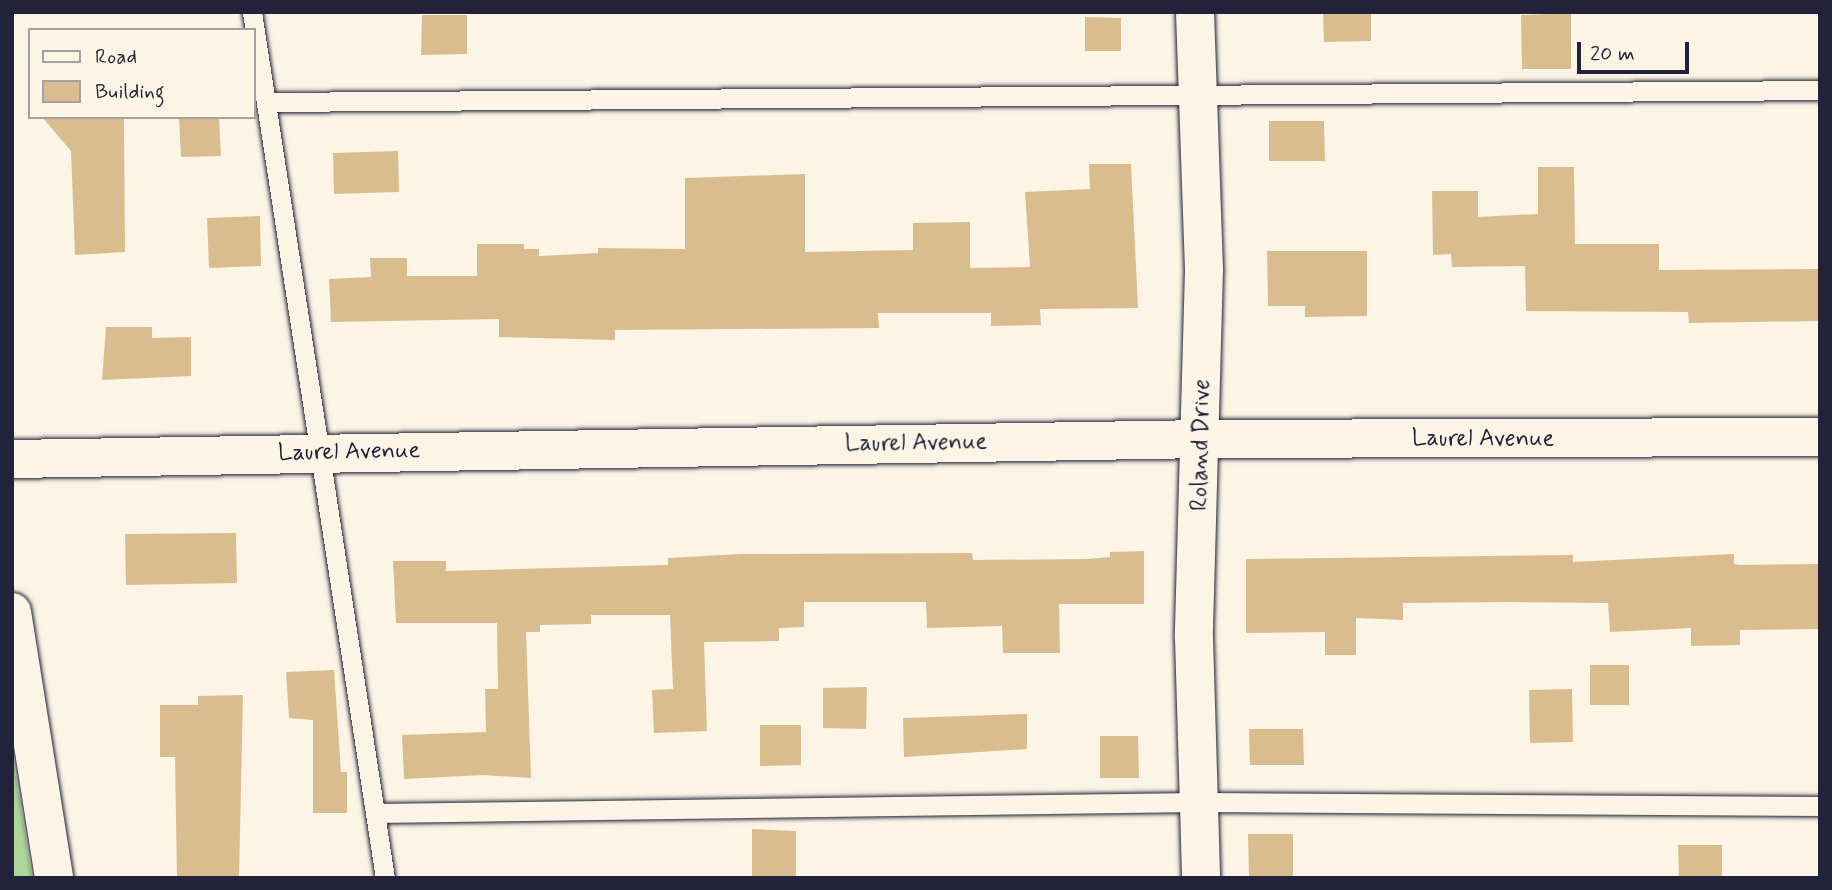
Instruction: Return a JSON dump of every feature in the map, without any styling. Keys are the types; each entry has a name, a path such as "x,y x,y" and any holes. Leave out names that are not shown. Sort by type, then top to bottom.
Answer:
{"street":[{"name":"Roland Drive","path":"1195,12 1204,270 1202,439 1194,638 1201,878"},
{"name":"Laurel Avenue","path":"12,458 1202,439 1820,437"},
{"path":"12,612 54,878"}],"lane":[{"path":"256,38 322,452 385,878"},
{"path":"266,102 1820,90"},
{"path":"376,813 1199,802 1820,806"}],"green space":[{"path":"12,753 32,878 12,878"}],"building":[{"path":"1323,12 1371,12 1371,41 1324,42"},
{"path":"1571,13 1571,69 1522,69 1521,15"},
{"path":"422,15 467,15 467,54 421,55"},
{"path":"1085,17 1121,18 1121,51 1085,51"},
{"path":"44,119 124,119 125,252 75,255 71,151"},
{"path":"179,119 219,119 221,156 181,157"},
{"path":"1269,121 1324,121 1325,161 1269,161"},
{"path":"398,151 399,192 334,194 333,153"},
{"path":"1089,164 1131,164 1138,308 1040,309 1041,325 991,326 991,313 878,313 879,328 615,330 615,340 499,337 499,319 331,322 329,279 371,277 370,258 407,258 407,276 477,276 477,244 524,244 524,249 539,249 539,256 598,253 598,248 685,249 685,178 805,174 805,252 913,250 913,223 970,222 970,268 1030,267 1025,192 1090,189"},
{"path":"1538,167 1574,167 1575,244 1659,244 1659,270 1820,269 1820,321 1689,323 1688,312 1526,311 1525,266 1452,267 1451,254 1433,255 1432,191 1478,191 1478,217 1538,214"},
{"path":"260,216 261,266 209,268 207,218"},
{"path":"1267,251 1367,251 1367,316 1305,317 1305,306 1268,306"},
{"path":"106,327 152,327 152,338 191,337 191,376 102,380"},
{"path":"236,533 237,583 126,585 125,534"},
{"path":"1144,551 1144,604 1059,604 1060,653 1003,653 1002,626 927,628 926,602 804,602 804,627 779,628 779,641 704,642 707,731 654,733 652,690 673,689 670,615 591,615 591,624 540,625 540,632 526,632 531,778 483,775 404,779 402,735 486,732 485,689 498,689 497,623 396,623 393,561 446,561 446,571 668,565 668,558 741,554 972,553 973,560 1088,559 1110,557 1110,552"},
{"path":"1734,554 1734,564 1739,565 1820,564 1820,629 1740,630 1740,645 1691,646 1691,628 1610,632 1608,603 1509,602 1403,603 1403,620 1356,618 1356,655 1325,655 1325,632 1246,633 1246,559 1573,555 1573,562"},
{"path":"1590,665 1629,665 1629,705 1590,705"},
{"path":"334,670 341,772 347,772 347,813 313,813 313,720 289,718 286,672"},
{"path":"867,687 866,729 823,728 823,688"},
{"path":"1572,689 1573,742 1530,743 1529,690"},
{"path":"243,695 239,878 177,878 175,757 160,757 160,705 198,705 198,696"},
{"path":"1027,714 1027,749 904,757 903,718"},
{"path":"760,725 801,725 801,765 760,766"},
{"path":"1249,729 1303,729 1304,765 1250,765"},
{"path":"1100,736 1138,736 1139,778 1100,778"},
{"path":"752,829 796,831 796,878 752,878"},
{"path":"1248,834 1293,834 1293,878 1249,878"},
{"path":"1678,845 1722,845 1722,878 1679,878"}]}
